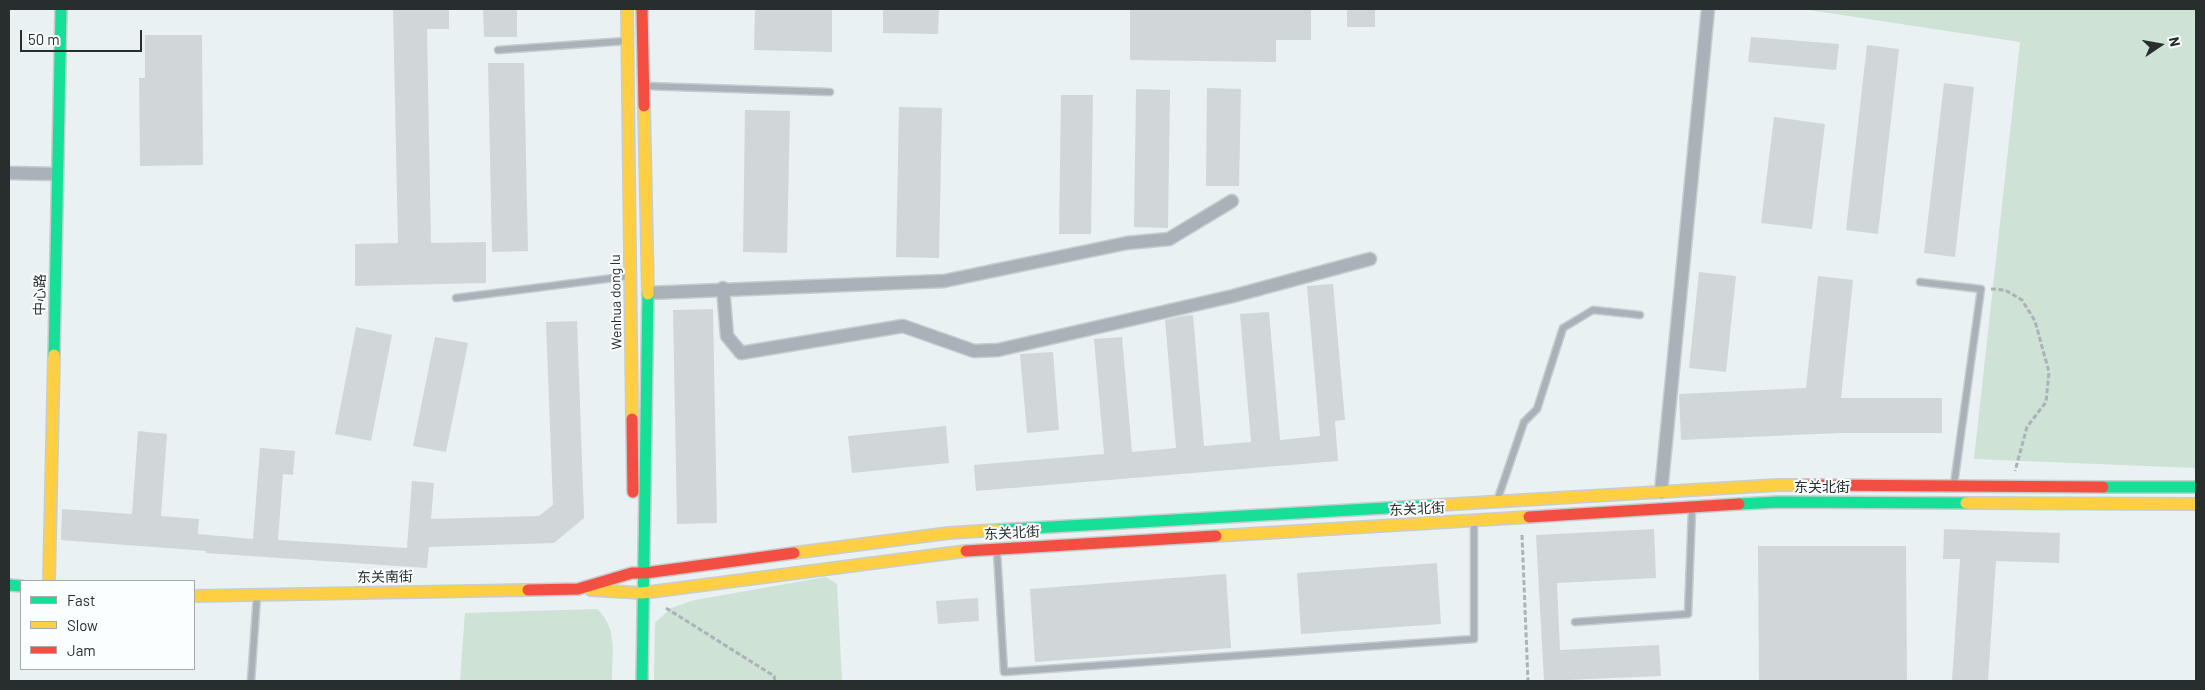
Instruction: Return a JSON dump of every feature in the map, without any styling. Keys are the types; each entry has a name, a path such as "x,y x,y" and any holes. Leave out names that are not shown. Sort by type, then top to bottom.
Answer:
{"main road":[{"name":"中心路","path":"49,580 61,9"},
{"name":"Wenhua dong lu","path":"627,9 634,524 632,573 642,593"},
{"name":"Wenhua dong lu","path":"642,9 648,292 642,681"},
{"name":"东关北街","path":"645,573 949,533 1778,485 2196,486"},
{"name":"东关北街","path":"642,593 952,552 1779,502 2196,504"},
{"name":"东关南街","path":"578,589 632,573 645,573"},
{"name":"东关南街","path":"195,596 578,589 642,593"}],"street":[{"path":"1661,492 1708,9"},
{"path":"9,173 57,174"},
{"path":"648,292 944,281 1127,243 1169,239 1232,201"},
{"path":"723,288 727,336 741,353 903,326 974,351 990,351 1233,296 1370,259"}],"lane":[{"path":"498,50 628,41"},
{"path":"644,86 830,92"},
{"path":"456,298 631,276"},
{"path":"1920,282 1981,289 1954,486"},
{"path":"1497,501 1524,422 1537,409 1563,328 1592,310 1640,315"},
{"path":"1575,622 1688,614 1692,507"},
{"path":"997,549 1004,672 1474,639 1474,520"},
{"path":"251,681 257,595"}],"path":[{"path":"1981,289 2005,290 2022,300 2034,321 2049,372 2046,402 2027,427 2012,486"},
{"path":"1522,518 1528,681"},
{"path":"642,593 774,676 775,681"}],"green space":[{"path":"1802,9 2196,9 2196,468 1974,459 2020,42"},
{"path":"826,577 837,584 842,681 654,681 655,623 671,608 695,600"},
{"path":"597,609 604,616 611,633 613,651 612,681 460,681 465,613"}],"building":[{"path":"393,9 449,9 449,29 427,29 431,243 486,242 486,283 355,286 355,244 398,243"},
{"path":"483,9 517,9 517,37 484,37"},
{"path":"755,9 832,9 832,52 754,50"},
{"path":"883,9 939,9 938,34 883,33"},
{"path":"1130,9 1311,9 1311,40 1276,40 1276,62 1130,60"},
{"path":"1347,9 1375,9 1375,27 1347,27"},
{"path":"145,35 202,35 203,165 140,166 139,78 145,78"},
{"path":"1751,37 1839,44 1836,70 1748,62"},
{"path":"1867,45 1899,49 1878,234 1846,230"},
{"path":"488,63 524,63 528,251 492,252"},
{"path":"1944,83 1974,87 1955,257 1924,253"},
{"path":"1207,88 1241,89 1239,186 1206,186"},
{"path":"1136,89 1170,90 1168,228 1134,227"},
{"path":"1061,95 1093,95 1091,234 1059,234"},
{"path":"899,107 942,108 939,258 896,257"},
{"path":"745,110 790,111 787,253 743,252"},
{"path":"1774,117 1825,124 1812,229 1761,223"},
{"path":"1699,272 1736,276 1726,372 1689,368"},
{"path":"1818,276 1853,280 1841,398 1942,398 1942,433 1839,433 1681,440 1679,394 1806,388"},
{"path":"1333,284 1345,420 1335,421 1338,461 976,491 974,465 1104,454 1094,339 1122,337 1132,452 1176,448 1165,320 1182,316 1193,315 1204,446 1251,442 1240,314 1269,312 1280,440 1320,436 1307,286"},
{"path":"713,309 717,523 677,524 673,310"},
{"path":"577,321 584,518 554,543 429,547 427,568 206,553 206,551 61,540 62,509 132,514 138,431 167,434 161,516 199,519 198,534 253,539 260,448 295,451 293,475 283,474 278,540 407,548 412,481 434,483 431,519 539,516 553,505 546,322"},
{"path":"356,327 392,335 371,441 335,434"},
{"path":"435,337 468,343 446,452 413,446"},
{"path":"1053,352 1059,430 1027,433 1020,354"},
{"path":"946,426 949,463 852,473 848,436"},
{"path":"1654,529 1656,578 1557,583 1560,650 1659,645 1661,676 1544,681 1536,535"},
{"path":"1944,529 2060,533 2059,563 1996,561 1988,681 1952,681 1960,559 1943,559"},
{"path":"1758,546 1906,546 1907,681 1759,681"},
{"path":"1437,563 1441,624 1301,634 1297,573"},
{"path":"1226,574 1231,648 1035,662 1030,589"},
{"path":"978,598 979,621 938,624 936,601"}],"traffic: fast":[{"path":"54,355 61,9"},
{"path":"642,681 648,294"},
{"path":"2103,487 2196,487"},
{"path":"1739,504 1779,502 1966,503"},
{"path":"997,530 1439,505"},
{"path":"9,585 20,586"}],"traffic: slow":[{"path":"627,9 632,419"},
{"path":"644,106 648,294"},
{"path":"49,580 54,355"},
{"path":"1439,505 1778,485 1808,485"},
{"path":"1966,503 2196,504"},
{"path":"1216,536 1529,517"},
{"path":"794,553 949,533 997,530"},
{"path":"591,590 642,593 966,551"},
{"path":"195,596 528,590"}],"traffic: jam":[{"path":"642,9 644,106"},
{"path":"632,419 633,492"},
{"path":"1808,485 2103,487"},
{"path":"1529,517 1739,504"},
{"path":"966,551 1216,536"},
{"path":"528,590 578,589 632,573 645,573 794,553"}]}
